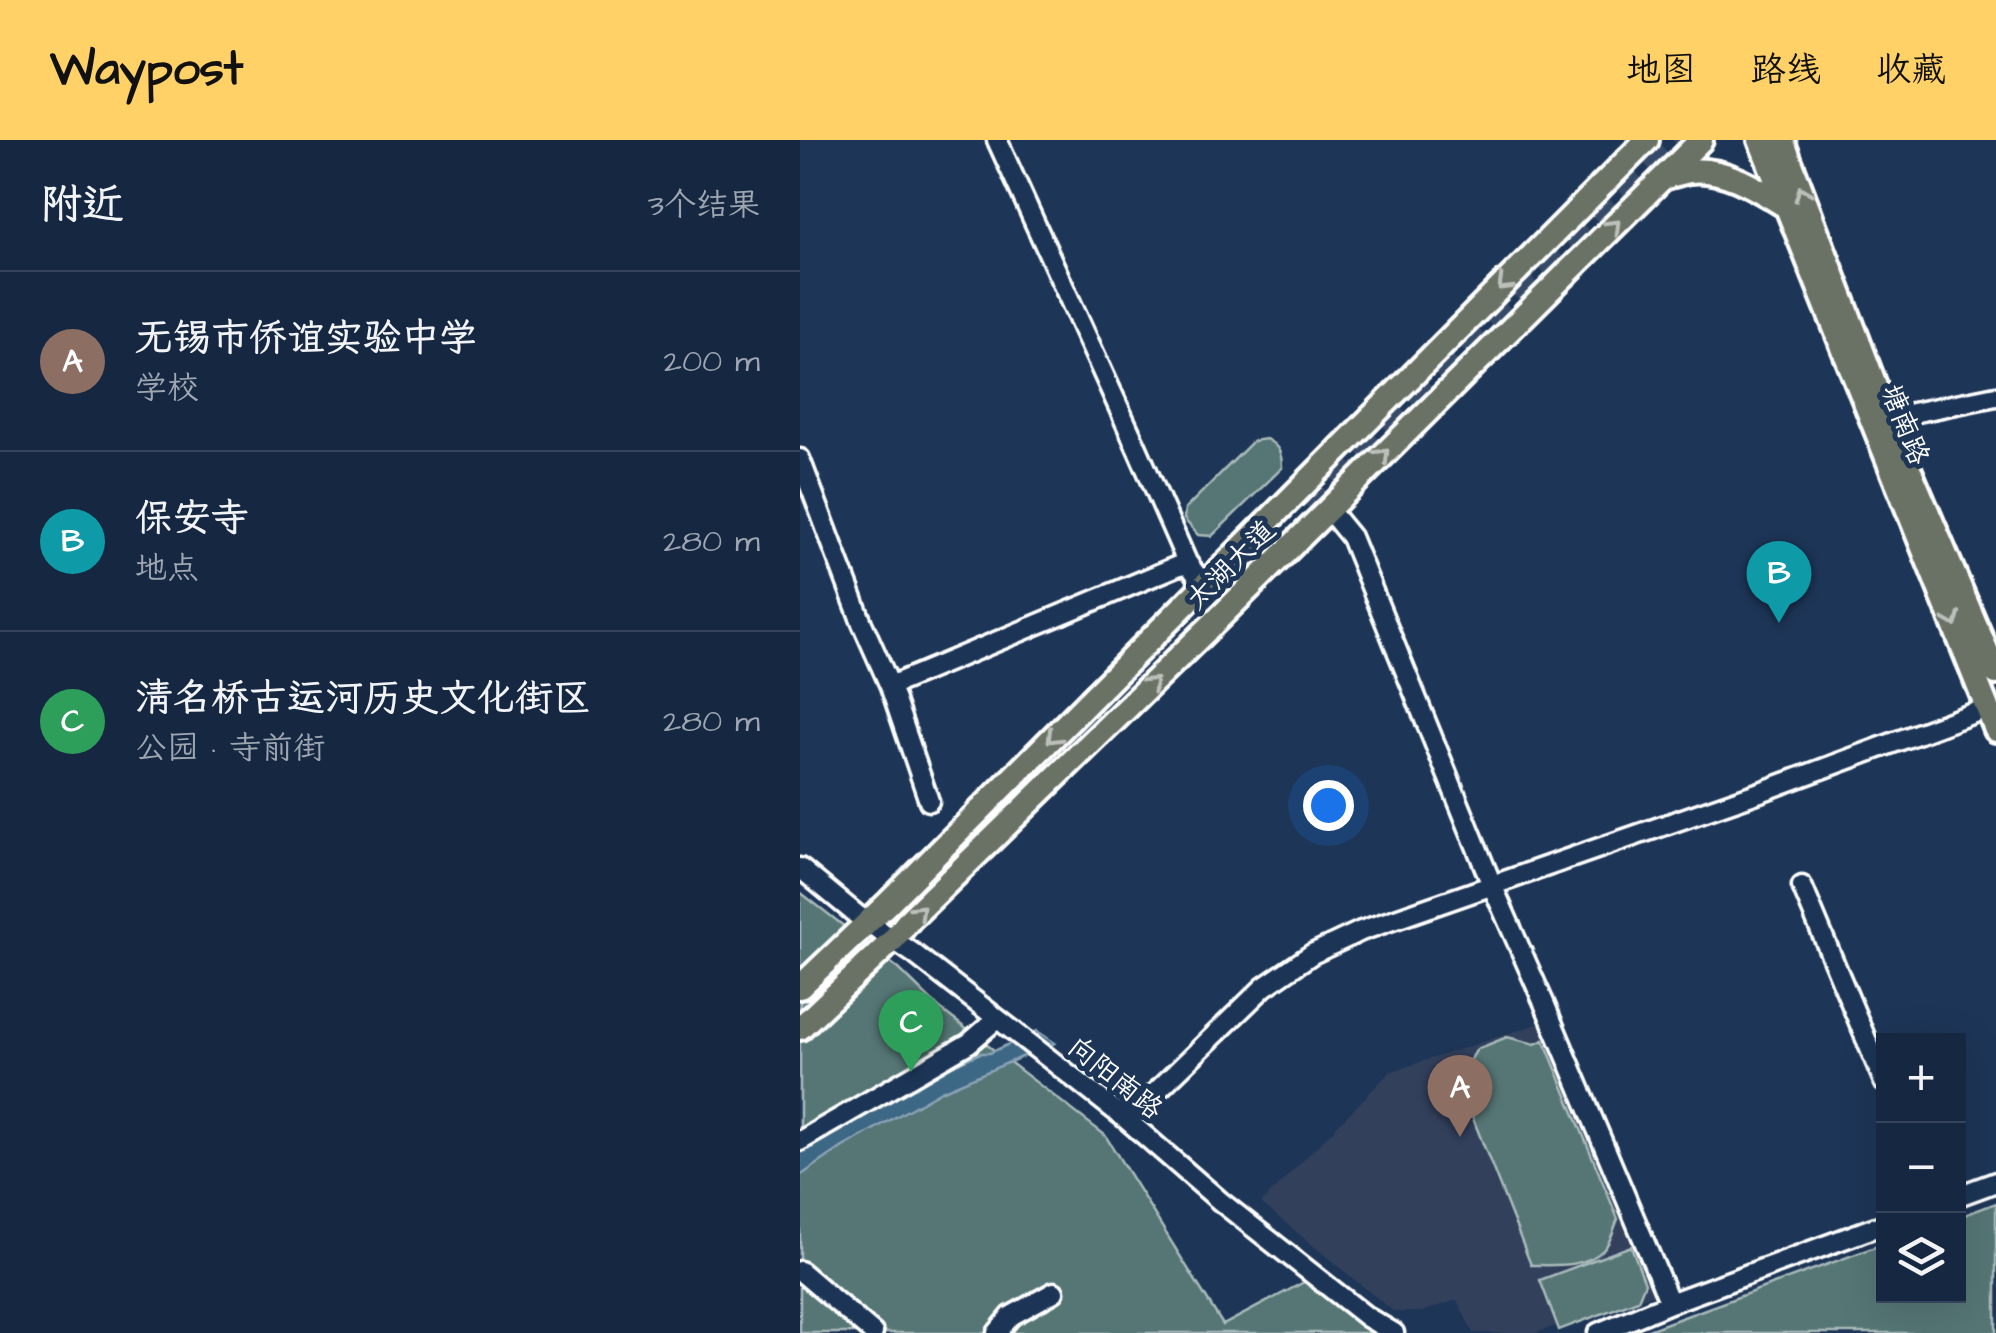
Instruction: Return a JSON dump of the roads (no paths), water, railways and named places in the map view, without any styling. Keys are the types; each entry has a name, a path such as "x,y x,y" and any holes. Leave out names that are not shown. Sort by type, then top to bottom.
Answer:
{"main road":[{"name":"太湖大道","path":"800,987 1647,140"},
{"name":"太湖大道","path":"800,1028 1701,140"},
{"name":"塘南路","path":"1760,140 1880,419 1996,672"},
{"name":"塘南路","path":"1782,140 1991,719"},
{"path":"1662,178 1690,171 1715,173 1759,190 1787,208"}],"street":[{"path":"997,140 1187,562 1204,585"},
{"path":"1880,419 1996,396"},
{"path":"800,459 890,686 929,801"},
{"path":"1328,509 1350,536 1492,885 1670,1302"},
{"path":"890,686 1187,562"},
{"path":"1127,1120 1264,986 1312,954 1361,931 1763,791 1991,719"},
{"name":"向阳南路","path":"800,868 1048,1057 1234,1213 1367,1317 1394,1333"},
{"path":"1802,886 1876,1063"},
{"path":"800,1141 1001,1022"},
{"path":"1966,1193 1996,1182"},
{"path":"1598,1333 1670,1302 1876,1227"},
{"path":"800,1271 873,1333"},
{"path":"997,1333 1011,1316 1054,1292"}],"tunnel":[{"path":"1311,511 1553,266 1684,140"}],"place":[{"name":"保安寺","path":"1779,623"},
{"name":"清名桥古运河历史文化街区","path":"911,1072"},
{"name":"无锡市侨谊实验中学","path":"1460,1137"}]}
